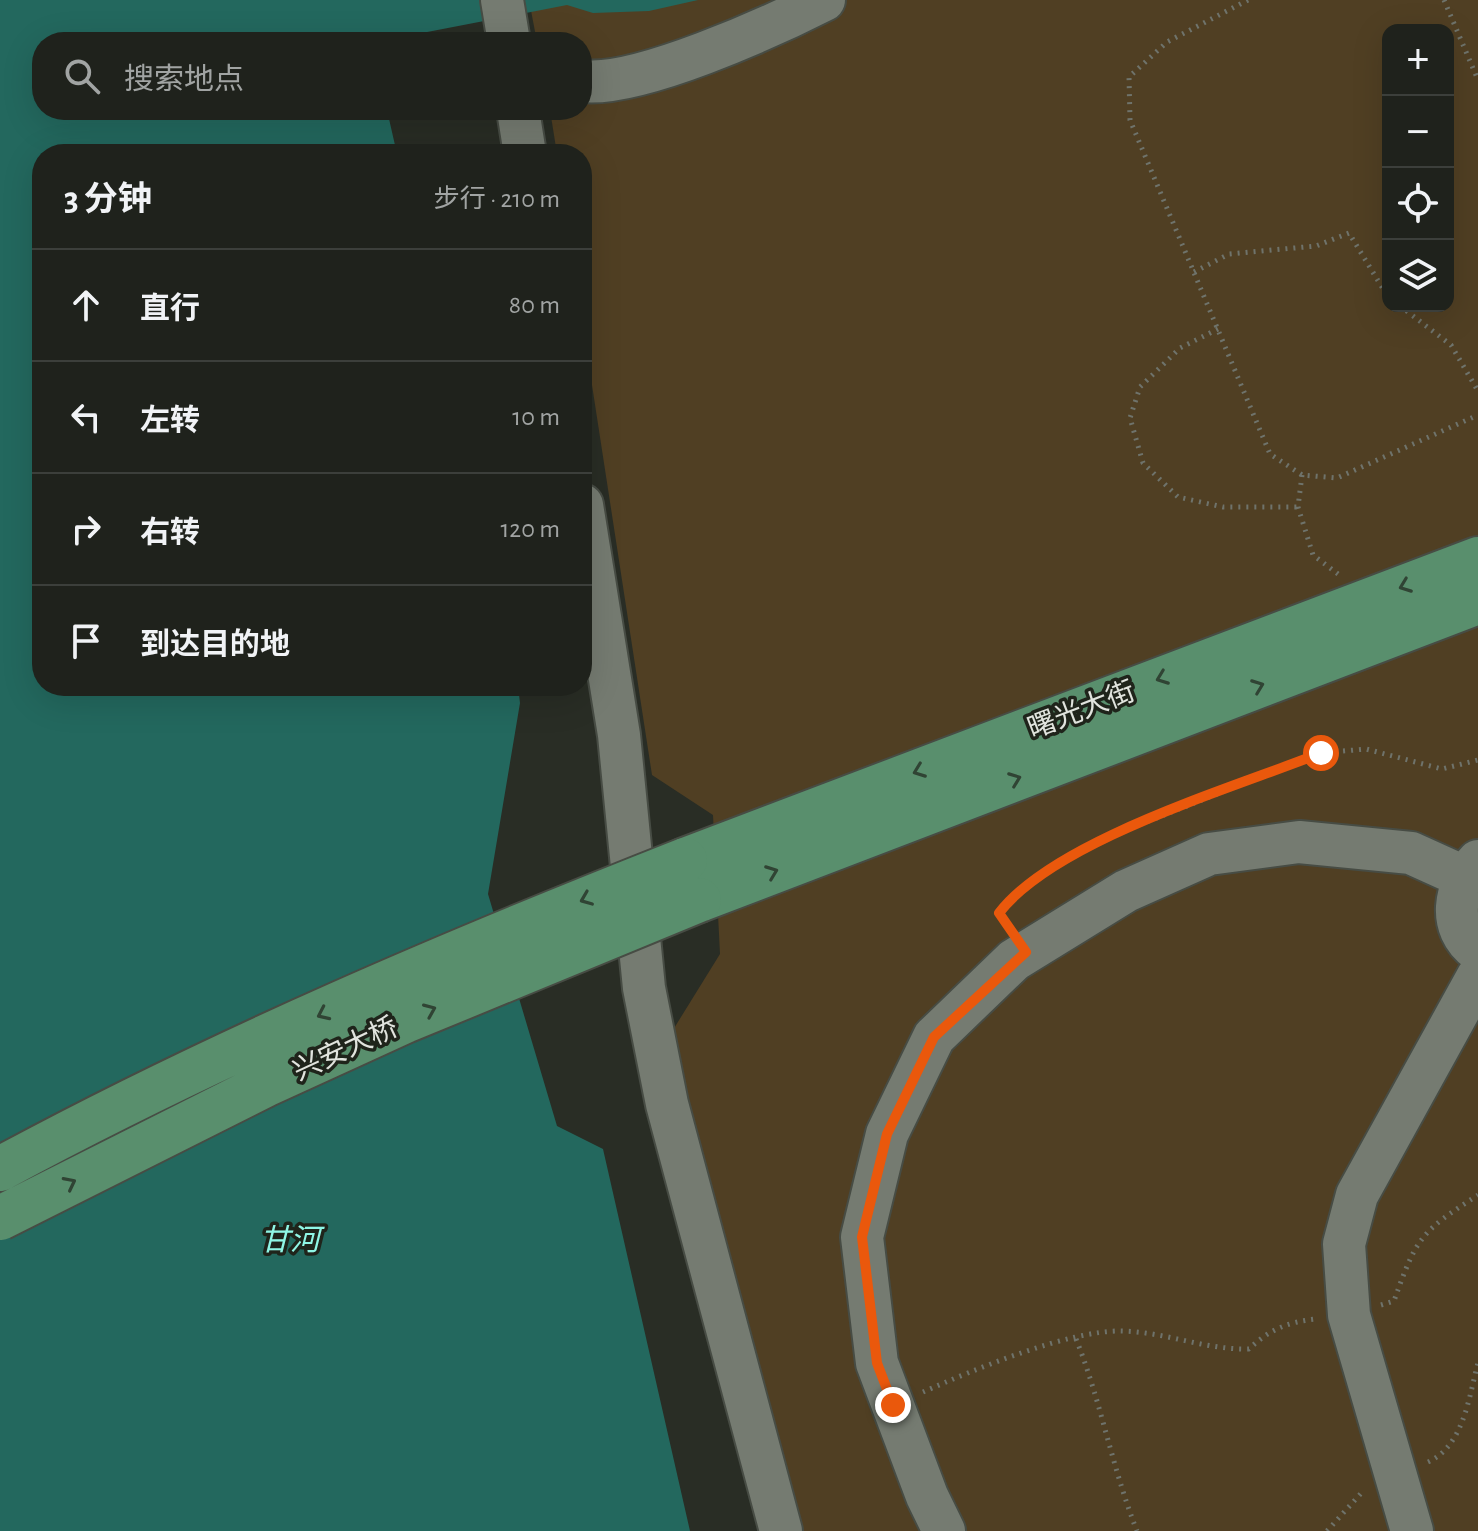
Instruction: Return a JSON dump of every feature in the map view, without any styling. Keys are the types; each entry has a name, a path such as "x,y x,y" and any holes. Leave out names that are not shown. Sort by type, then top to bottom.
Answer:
{"main road":[{"name":"曙光大街","path":"685,860 1478,559"},
{"name":"曙光大街","path":"699,900 1478,602"},
{"name":"兴安大桥","path":"0,1169 74,1129 405,976 685,860"},
{"name":"兴安大桥","path":"0,1218 265,1085 405,1021 699,900"}],"street":[{"path":"592,82 653,72 824,0"},
{"path":"520,120 523,144"},
{"path":"592,567 619,735 644,988 667,1104 781,1531"},
{"path":"944,1531 927,1496 877,1363 862,1237 887,1134 934,1037 1026,952 1126,891 1209,854 1299,842 1411,853 1471,869 1457,894 1456,913 1462,931 1478,951"},
{"path":"1412,1531 1349,1315 1344,1244 1357,1195 1478,976"}],"path":[{"path":"1248,0 1167,42 1129,77 1130,120 1270,454 1302,475 1337,478 1478,415"},
{"path":"1444,0 1478,80"},
{"path":"1194,272 1229,254 1316,246 1349,233 1382,287"},
{"path":"1408,312 1451,345 1478,391"},
{"path":"1218,329 1180,348 1140,387 1130,418 1143,463 1178,497 1223,507 1298,507"},
{"path":"1302,475 1298,507 1313,555 1337,569 1352,606"},
{"path":"1026,952 999,913 1012,896 1088,845 1321,753 1366,749 1442,769 1478,760"},
{"path":"893,1405 973,1371 1076,1339 1118,1331 1144,1332 1216,1349 1249,1349 1267,1332 1291,1322 1349,1315 1394,1301 1408,1260 1427,1228 1478,1195"},
{"path":"1076,1339 1094,1384 1101,1423 1137,1531"}],"shaded area":[{"path":"529,0 1478,0 1478,1531 802,1531 668,1038 720,954 713,815 652,775 592,385 592,144 555,144 552,120 592,120 592,32 535,32"}],"water":[{"name":"甘河","path":"0,0 698,0 649,11 593,13 567,5 427,32 32,32 32,120 389,120 395,144 32,144 32,696 519,696 488,894 557,1126 603,1149 690,1531 0,1531"}],"route":[{"path":"893,1405 877,1363 862,1237 887,1134 934,1037 1026,952 999,913 1012,896 1088,845 1321,753"}]}
